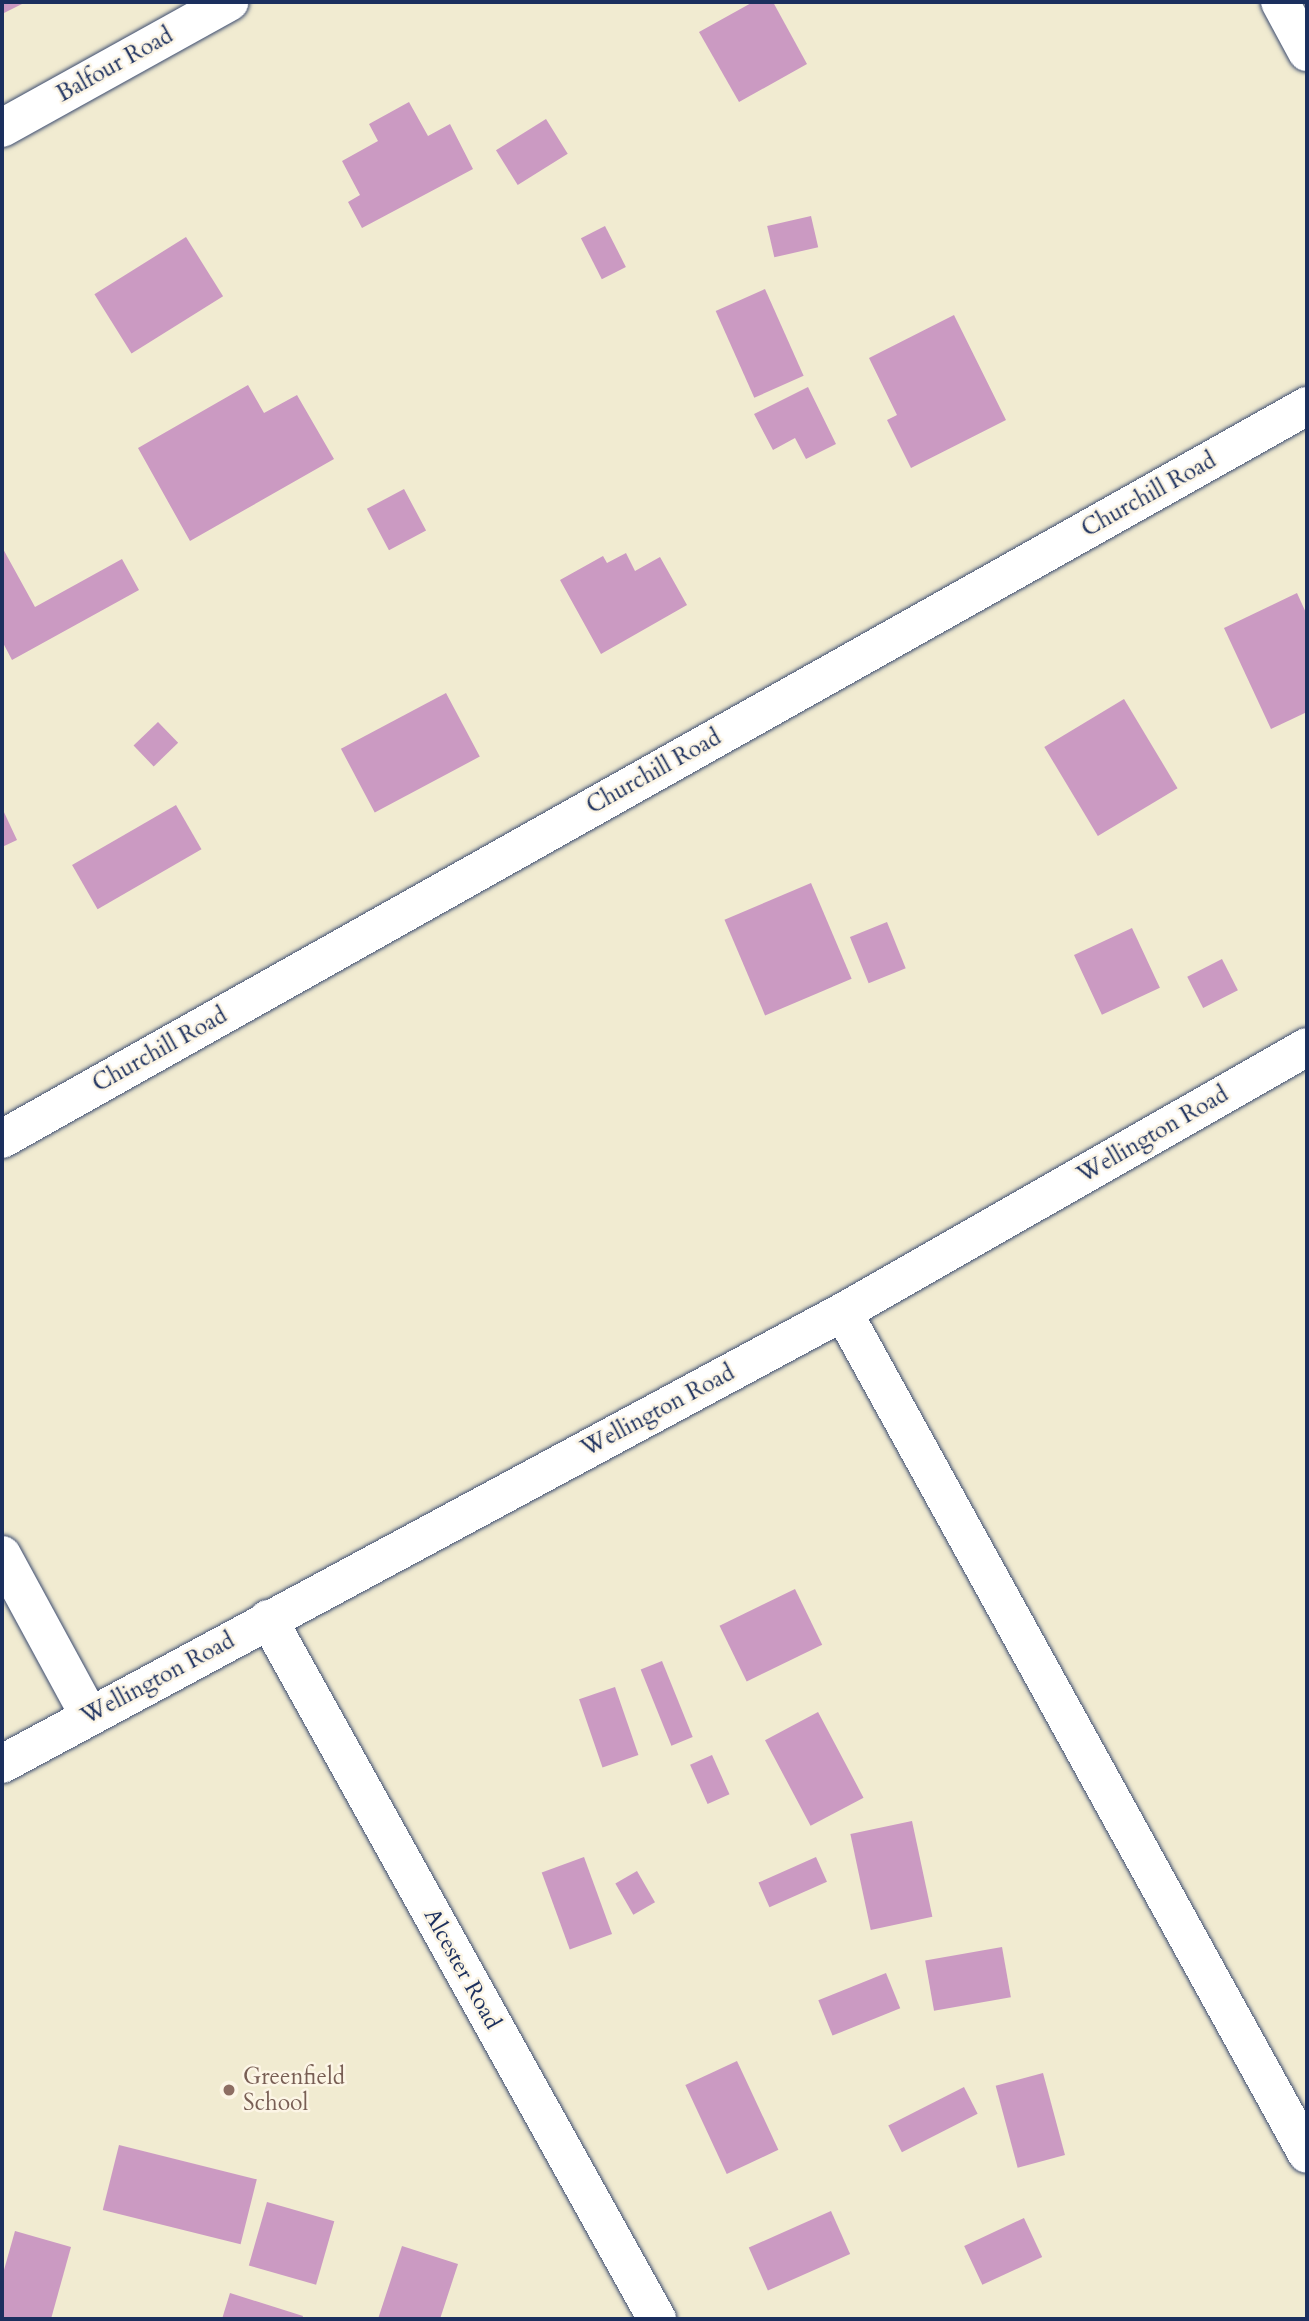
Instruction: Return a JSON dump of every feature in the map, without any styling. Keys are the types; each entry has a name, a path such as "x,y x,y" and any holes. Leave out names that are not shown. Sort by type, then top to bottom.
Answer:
{"street":[{"name":"Balfour Road","path":"2,128 229,2"},
{"path":"1280,2 1307,52"},
{"name":"Churchill Road","path":"2,1139 1307,406"},
{"name":"Wellington Road","path":"2,1764 843,1311 1307,1046"},
{"path":"843,1311 1307,2154"},
{"path":"2,1555 89,1715"},
{"name":"Alcester Road","path":"268,1619 657,2319"}],"building":[{"path":"2,2 26,2 2,14"},
{"path":"753,2 773,2 807,64 739,102 699,32"},
{"path":"409,102 428,136 450,124 473,169 362,228 348,202 360,195 342,161 378,141 369,124"},
{"path":"546,119 568,154 518,185 496,150"},
{"path":"811,216 818,247 774,257 767,226"},
{"path":"605,226 626,267 602,279 581,238"},
{"path":"186,237 223,296 132,354 94,294"},
{"path":"765,289 804,376 754,398 716,311"},
{"path":"954,315 1006,420 911,468 887,420 897,415 869,358"},
{"path":"248,385 264,413 297,395 334,459 190,541 138,448"},
{"path":"808,387 836,444 806,459 795,438 773,450 754,414"},
{"path":"404,489 426,530 389,550 367,509"},
{"path":"2,547 35,607 122,559 139,590 12,660 2,641"},
{"path":"626,553 635,571 660,557 687,605 601,654 560,580 603,556 607,563"},
{"path":"1297,593 1307,615 1307,712 1271,729 1224,628"},
{"path":"446,693 480,757 375,812 341,749"},
{"path":"1124,699 1178,788 1098,836 1044,747"},
{"path":"158,722 178,743 154,766 134,746"},
{"path":"176,805 202,849 98,909 72,865"},
{"path":"2,808 17,840 2,847"},
{"path":"811,883 852,979 765,1015 724,920"},
{"path":"887,922 906,968 869,983 850,937"},
{"path":"1132,928 1160,988 1102,1015 1074,955"},
{"path":"1222,959 1238,990 1203,1008 1187,977"},
{"path":"795,1589 822,1645 747,1682 720,1626"},
{"path":"662,1661 693,1737 671,1746 641,1670"},
{"path":"615,1687 638,1755 603,1767 579,1699"},
{"path":"818,1712 864,1798 811,1826 765,1740"},
{"path":"712,1755 729,1794 708,1804 690,1765"},
{"path":"912,1821 932,1917 871,1930 850,1834"},
{"path":"584,1857 612,1934 570,1949 542,1872"},
{"path":"816,1857 827,1882 769,1907 758,1883"},
{"path":"637,1871 655,1902 633,1915 615,1884"},
{"path":"1002,1947 1011,1997 934,2011 925,1961"},
{"path":"886,1973 900,2008 833,2036 818,2000"},
{"path":"737,2061 778,2150 727,2174 685,2085"},
{"path":"1043,2073 1065,2155 1018,2168 996,2086"},
{"path":"964,2087 978,2114 902,2152 888,2126"},
{"path":"119,2145 257,2179 241,2244 103,2210"},
{"path":"267,2202 334,2221 316,2285 249,2265"},
{"path":"831,2211 850,2254 768,2291 749,2248"},
{"path":"1024,2218 1042,2257 982,2285 964,2246"},
{"path":"15,2231 71,2247 51,2319 2,2319 2,2277"},
{"path":"402,2246 458,2264 440,2319 378,2319"},
{"path":"230,2293 303,2316 302,2319 222,2319"}],"place":[{"name":"Greenfield School","path":"229,2090"}]}
